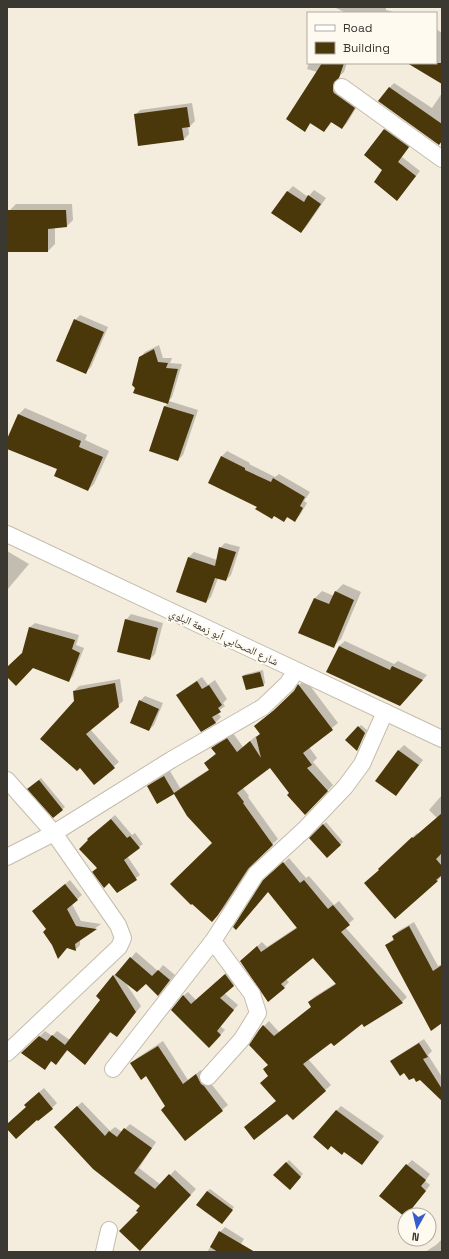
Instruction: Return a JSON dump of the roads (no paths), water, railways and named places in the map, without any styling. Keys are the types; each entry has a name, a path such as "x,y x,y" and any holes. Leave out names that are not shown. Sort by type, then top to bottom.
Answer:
{"street":[{"path":"342,87 442,159"},
{"name":"شارع الصحابي أبو زمعة البلوي","path":"7,534 442,739"},
{"path":"7,857 54,833 171,760 263,707 286,684 296,671"},
{"path":"114,1069 213,941 256,874 304,830 345,787 362,764 385,712"},
{"path":"7,780 54,833 118,925 123,938 119,948 7,1053"},
{"path":"208,1076 242,1039 258,1013 252,994 213,941"},
{"path":"104,1252 109,1230"}]}
